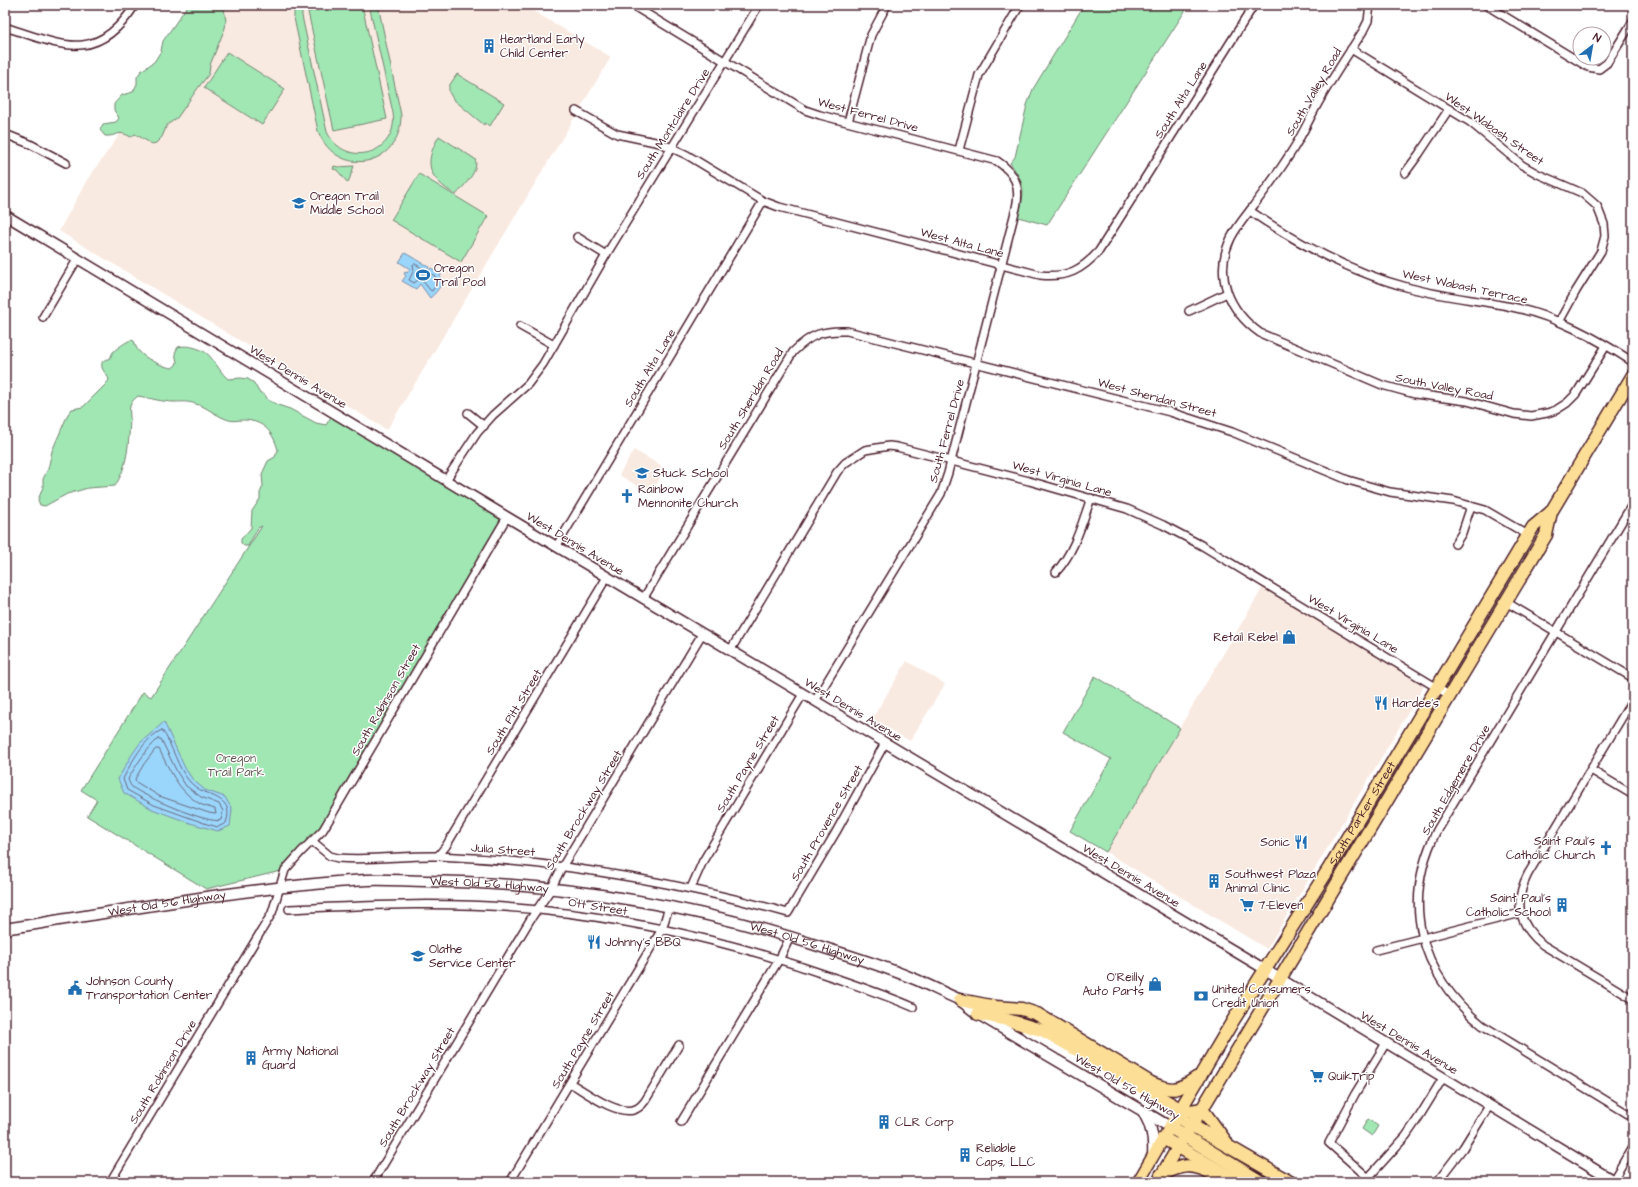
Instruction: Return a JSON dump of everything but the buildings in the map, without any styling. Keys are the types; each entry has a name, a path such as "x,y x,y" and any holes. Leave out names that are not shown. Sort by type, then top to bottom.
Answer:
{"highway":[{"name":"South Parker Street","path":"1175,1118 1328,870 1528,535 1533,527 1550,512 1633,375"},
{"name":"South Parker Street","path":"1184,1136 1202,1109 1546,535 1550,512"},
{"path":"960,1000 996,1007 1022,1008 1037,1014 1151,1083 1163,1088 1177,1089 1185,1086 1201,1075"},
{"path":"978,1014 1004,1019 1044,1030 1058,1037 1175,1118 1191,1111 1202,1109 1217,1132 1230,1148"},
{"name":"West Old 56 Highway","path":"1175,1118 1191,1125 1290,1182"},
{"name":"West Old 56 Highway","path":"1175,1118 1184,1136 1261,1182"},
{"path":"1164,1138 1239,1182"},
{"path":"1159,1179 1185,1166 1204,1169 1227,1182"}],"main road":[{"name":"West Old 56 Highway","path":"5,929 279,888 368,880 504,884 611,896 669,907 739,923 827,948 899,973 1004,1019"},
{"name":"West Old 56 Highway","path":"960,1000 978,1014 1142,1111 1175,1118"},
{"path":"1142,1111 1150,1123 1153,1132 1153,1156"},
{"path":"1138,1182 1175,1118"},
{"path":"1159,1179 1184,1136"}],"street":[{"path":"5,27 65,46 94,43 101,40 120,26 135,5"},
{"name":"West Ferrel Drive","path":"632,5 805,110 997,160 1007,168 1014,178 1018,188 1016,208"},
{"name":"South Montclaire Drive","path":"446,480 471,440 528,384 554,345 606,255 759,5"},
{"path":"848,122 871,35 886,5"},
{"path":"959,150 979,75 1020,5"},
{"name":"South Alta Lane","path":"1127,207 1254,5"},
{"name":"South Valley Road","path":"1370,5 1368,21 1321,98 1286,160 1237,228 1228,246 1225,269 1228,293 1232,304 1240,316 1260,333 1362,377 1401,391 1432,397 1473,402 1524,416 1547,413 1567,403 1576,394 1606,346"},
{"path":"1486,5 1588,67 1599,69 1607,63 1633,21"},
{"name":"West Wabash Street","path":"1351,49 1478,128 1522,165 1538,174 1582,193 1593,202 1601,212 1605,236 1601,251 1559,322"},
{"path":"1405,173 1423,149 1449,109"},
{"path":"576,111 617,134 660,143 687,155 763,201"},
{"path":"5,134 30,144 66,163"},
{"name":"South Alta Lane","path":"556,547 763,201"},
{"name":"West Alta Lane","path":"763,201 779,207 1001,265 1050,276 1066,274 1078,270 1088,263 1099,251 1127,207"},
{"name":"South Ferrel Drive","path":"815,702 941,494 951,461 1016,208"},
{"name":"West Wabash Terrace","path":"1250,211 1309,248 1356,270 1430,293 1513,307 1536,313 1586,334 1633,362"},
{"name":"West Dennis Avenue","path":"5,215 556,547 1266,970 1615,1181"},
{"path":"577,236 606,255"},
{"path":"43,317 78,258"},
{"path":"1189,311 1228,293"},
{"path":"520,326 554,345"},
{"name":"West Sheridan Street","path":"830,330 848,331 1126,400 1204,422 1271,447 1328,473 1369,486 1410,496 1453,501 1471,506 1500,518 1528,535"},
{"name":"South Sheridan Road","path":"643,599 793,352 812,336 830,330"},
{"path":"468,413 484,426"},
{"name":"West Virginia Lane","path":"730,651 837,472 855,455 865,450 889,446 1091,498 1127,509 1180,533 1449,695"},
{"path":"1056,572 1072,548 1091,498"},
{"name":"South Edgemere Drive","path":"1633,503 1433,839 1425,859 1419,891 1422,939 1443,985 1466,1013 1482,1026 1633,1117"},
{"path":"1455,544 1462,533 1471,506"},
{"name":"South Robinson Street","path":"279,888 285,870 323,830 507,517"},
{"name":"South Pitt Street","path":"438,856 446,846 607,577"},
{"path":"1506,602 1633,678"},
{"name":"South Brockway Street","path":"373,1182 526,926 551,889 562,867 702,634"},
{"name":"South Payne Street","path":"691,888 703,861 803,694"},
{"path":"1633,699 1523,885 1520,895 1523,922 1532,936 1543,945 1633,999"},
{"name":"South Provence Street","path":"788,912 836,832 884,743"},
{"path":"1591,770 1633,795"},
{"name":"Julia Street","path":"312,841 330,856 338,858 438,856 511,861 562,867 620,875 691,888 788,912"},
{"name":"South Robinson Drive","path":"112,1181 272,913 279,888"},
{"name":"Ott Street","path":"289,909 406,905 489,907 538,910 595,917 662,929 780,958 914,1007"},
{"name":"South Payne Street","path":"510,1182 662,929 669,907"},
{"path":"1376,950 1521,914"},
{"path":"681,1122 780,958 790,937"},
{"path":"1386,1043 1355,1094 1329,1143 1370,1180 1420,1117 1443,1078"},
{"path":"570,1083 608,1105 624,1110 639,1108 645,1101 679,1045"},
{"path":"1437,1182 1463,1148 1489,1106"},
{"path":"1615,1181 1633,1146"}],"shaded area":[{"name":"Oregon Trail Middle School","path":"195,5 523,5 611,57 387,430 59,231 87,180 120,134"},
{"name":"Stuck School","path":"634,450 660,465 664,471 651,494 619,475"},
{"path":"1263,587 1424,686 1267,949 1106,852"},
{"path":"907,661 945,684 910,741 872,719"}],"green space":[{"path":"188,5 226,5 224,9 226,21 225,28 210,65 209,74 177,118 167,125 162,137 156,143 152,144 135,134 131,137 120,133 105,136 100,130 103,124 116,122 119,118 114,110 114,104 122,95 133,92 137,84 137,77 141,71 154,62 161,51 163,41"},
{"path":"294,5 302,5 302,16 327,132 336,144 346,151 358,153 369,152 380,147 388,139 393,127 393,113 369,5 378,5 401,115 398,133 391,146 380,156 367,161 353,161 339,156 327,147 318,131 294,18"},
{"path":"341,5 362,5 387,119 334,130 308,12"},
{"path":"1084,5 1189,5 1047,225 1018,217 1022,201 1023,188 1019,177 1010,163 1015,157 1027,105 1033,89"},
{"path":"227,52 285,89 262,125 204,88"},
{"path":"457,74 504,103 490,126 485,123 484,125 453,99 449,92 449,86"},
{"path":"439,136 475,159 476,164 473,173 456,195 439,183 431,170 431,155"},
{"path":"334,166 354,166 348,183 337,170 333,169"},
{"path":"419,174 488,216 461,262 391,220"},
{"name":"Oregon Trail Park","path":"131,340 134,341 137,349 144,356 159,364 172,368 177,362 175,353 178,347 187,346 206,352 228,379 248,379 254,383 259,392 265,395 268,400 290,409 316,423 326,425 334,412 507,517 323,830 285,870 206,889 87,816 97,800 81,790 143,692 151,697 262,526 258,528 248,546 244,546 241,543 241,539 251,528 252,511 260,499 260,493 263,486 262,474 268,461 275,457 278,450 267,429 257,423 244,420 228,420 200,405 193,403 165,401 138,396 133,400 130,406 127,453 123,470 115,486 88,488 67,494 45,506 40,505 38,500 43,487 43,479 48,469 52,451 68,414 72,409 83,407 106,384 109,380 102,368 104,360 110,358 113,352 124,343"},
{"path":"1095,676 1180,728 1106,852 1070,831 1111,759 1063,732"},
{"path":"1368,1119 1378,1126 1372,1136 1362,1129"}],"water":[{"name":"Oregon Trail Pool","path":"405,253 429,267 426,273 431,268 441,274 440,279 438,280 442,283 430,298 420,284 416,289 402,281 406,276 404,274 405,272 407,273 410,269 399,262"},
{"path":"164,722 185,768 193,780 205,790 225,797 232,809 230,826 218,831 190,823 152,809 124,793 118,779 140,743"}],"place":[{"name":"Heartland Early Child Center","path":"489,46"},
{"name":"Oregon Trail Middle School","path":"299,203"},
{"name":"Oregon Trail Pool","path":"423,275"},
{"name":"Stuck School","path":"642,473"},
{"name":"Rainbow Mennonite Church","path":"627,496"},
{"name":"Retail Rebel","path":"1289,637"},
{"name":"Hardee's","path":"1381,703"},
{"name":"Sonic","path":"1301,842"},
{"name":"Saint Paul's Catholic Church","path":"1606,848"},
{"name":"Southwest Plaza Animal Clinic","path":"1214,881"},
{"name":"7-Eleven","path":"1247,905"},
{"name":"Saint Paul's Catholic School","path":"1562,905"},
{"name":"Johnny's BBQ","path":"594,942"},
{"name":"Olathe Service Center","path":"418,956"},
{"name":"O'Reilly Auto Parts","path":"1155,984"},
{"name":"Johnson County Transportation Center","path":"75,988"},
{"name":"United Consumers Credit Union","path":"1201,996"},
{"name":"Army National Guard","path":"251,1058"},
{"name":"QuikTrip","path":"1317,1076"},
{"name":"CLR Corp","path":"884,1122"},
{"name":"Reliable Caps, LLC","path":"965,1155"}]}
